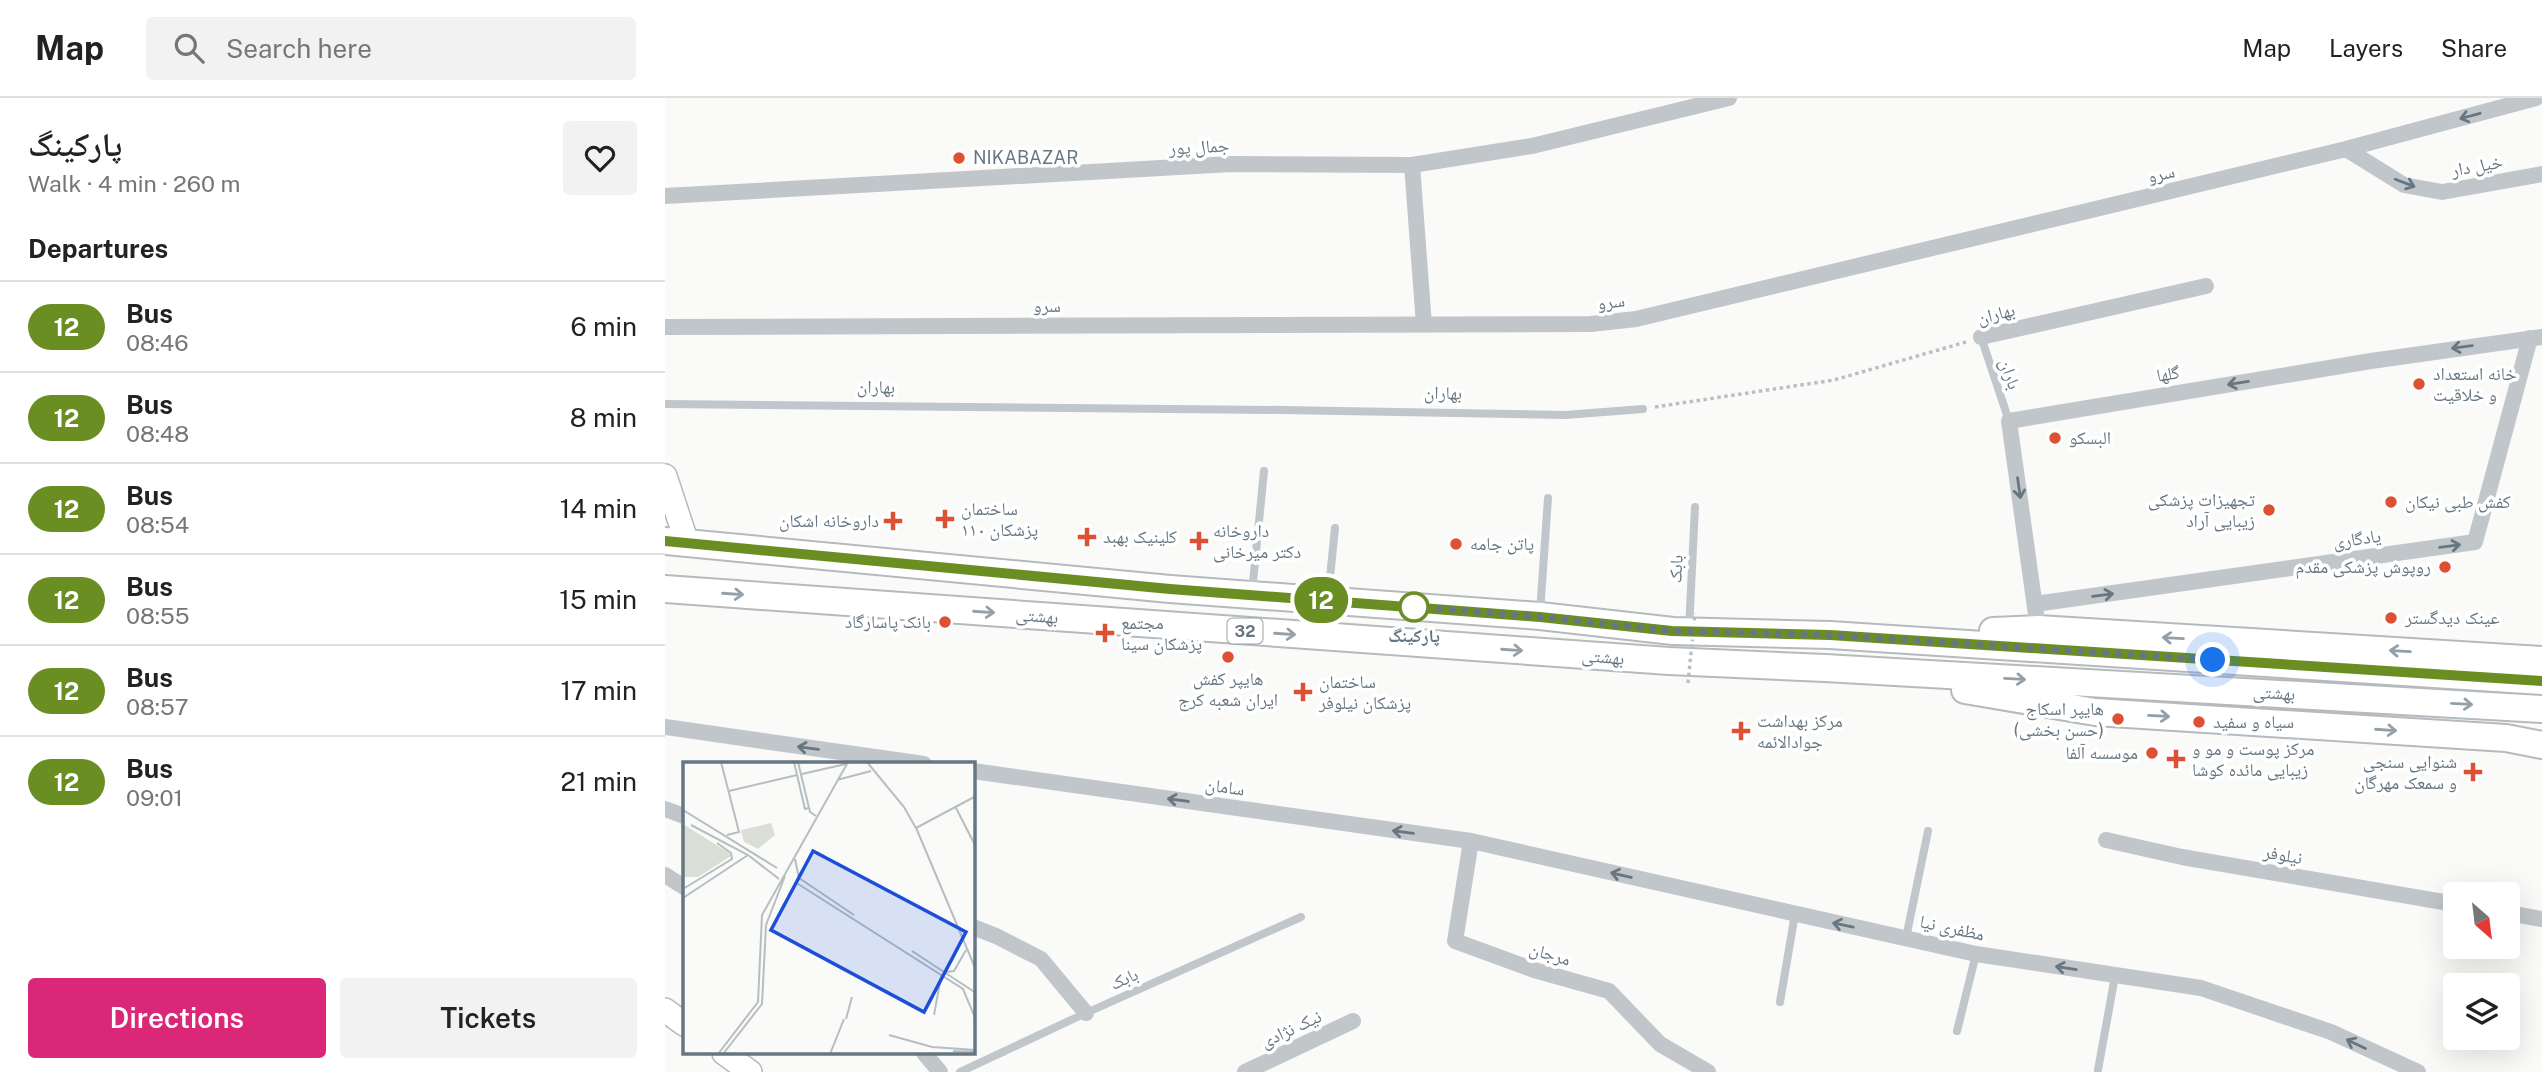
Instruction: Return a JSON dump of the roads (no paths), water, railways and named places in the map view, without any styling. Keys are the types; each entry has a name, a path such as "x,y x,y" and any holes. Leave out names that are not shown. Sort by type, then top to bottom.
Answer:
{"main road":[{"name":"بهشتى","path":"676,542 1252,595 1540,617 1692,623 1830,635 2542,681"},
{"name":"بهشتى","path":"665,589 1669,662 1825,668 2542,709"},
{"path":"1830,635 2037,617 2542,660"},
{"path":"1825,668 2095,712 2506,738 2542,745"}],"street":[{"name":"جمال پور","path":"665,197 1231,164 1412,165 1532,146 1728,98"},
{"name":"سرو","path":"665,327 1591,324 1636,319 2346,149 2536,98"},
{"name":"خیل دار","path":"2346,149 2404,186 2442,192 2542,174"},
{"path":"1412,165 1424,325"},
{"name":"بهاران","path":"1981,337 2206,286"},
{"name":"گلها","path":"2009,421 2371,361 2536,337"},
{"name":"یادگاری","path":"2037,617 2475,542 2536,337"},
{"path":"2009,421 2037,617"},
{"path":"665,476 676,542"},
{"path":"665,727 910,762"},
{"name":"سامان","path":"975,771 1471,841"},
{"path":"665,808 683,816"},
{"name":"نیلوفر","path":"2106,840 2182,857 2443,902"},
{"name":"مظفری نیا","path":"1471,841 1976,954 2201,988 2331,1032 2418,1072"},
{"name":"مرجان","path":"1471,841 1455,942 1534,970 1609,991 1660,1044 1708,1072"},
{"path":"665,875 683,886"},
{"path":"2520,915 2542,919"},
{"path":"975,929 996,936 1041,959 1086,1013"},
{"path":"665,1010 683,1023"},
{"name":"نیک نژادی","path":"1245,1072 1353,1021"},
{"path":"725,1054 750,1072"},
{"path":"925,1054 940,1072"}],"lane":[{"name":"باران","path":"1981,337 2009,421"},
{"name":"بهاران","path":"665,404 1565,415 1643,409"},
{"path":"1252,595 1264,471"},
{"path":"1540,617 1548,498"},
{"name":"بابک","path":"1692,623 1695,507"},
{"path":"1328,600 1335,528"},
{"path":"1906,938 1928,831"},
{"path":"1780,1002 1795,914"},
{"name":"بابک","path":"960,1072 1301,917"},
{"path":"1957,1031 1976,954"},
{"path":"2098,1070 2115,976"}],"place":[{"name":"NIKABAZAR","path":"959,158"},
{"name":"خانه استعداد و خلاقیت","path":"2419,384"},
{"name":"البسکو","path":"2055,438"},
{"name":"کفش طبی نیکان","path":"2391,502"},
{"name":"تجهیزات پزشکی زیبایی آراد","path":"2269,510"},
{"name":"ساختمان پزشکان ۱۱۰","path":"945,519"},
{"name":"داروخانه اشکان","path":"893,521"},
{"name":"کلینیک بهبد","path":"1087,537"},
{"name":"داروخانه دکتر میرخانی","path":"1199,541"},
{"name":"پاتن جامه","path":"1456,544"},
{"name":"روپوش پزشکی مقدم","path":"2445,567"},
{"name":"پارکینگ","path":"1414,607"},
{"name":"عینک دیدگستر","path":"2391,618"},
{"name":"بانک پاسارگاد","path":"945,622"},
{"name":"مجتمع پزشکان سینا","path":"1105,633"},
{"name":"هایپر کفش ایران شعبه کرج","path":"1228,657"},
{"name":"ساختمان پزشکان نیلوفر","path":"1303,692"},
{"name":"هایپر اسکاج (حسن بخشی)","path":"2118,719"},
{"name":"سیاه و سفید","path":"2199,722"},
{"name":"مرکز بهداشت جوادالائمه","path":"1741,731"},
{"name":"موسسه آلفا","path":"2152,753"},
{"name":"مرکز پوست و مو و زیبایی مائده کوشا","path":"2176,759"},
{"name":"شنوایی سنجی و سمعک مهرگان","path":"2473,772"}]}
